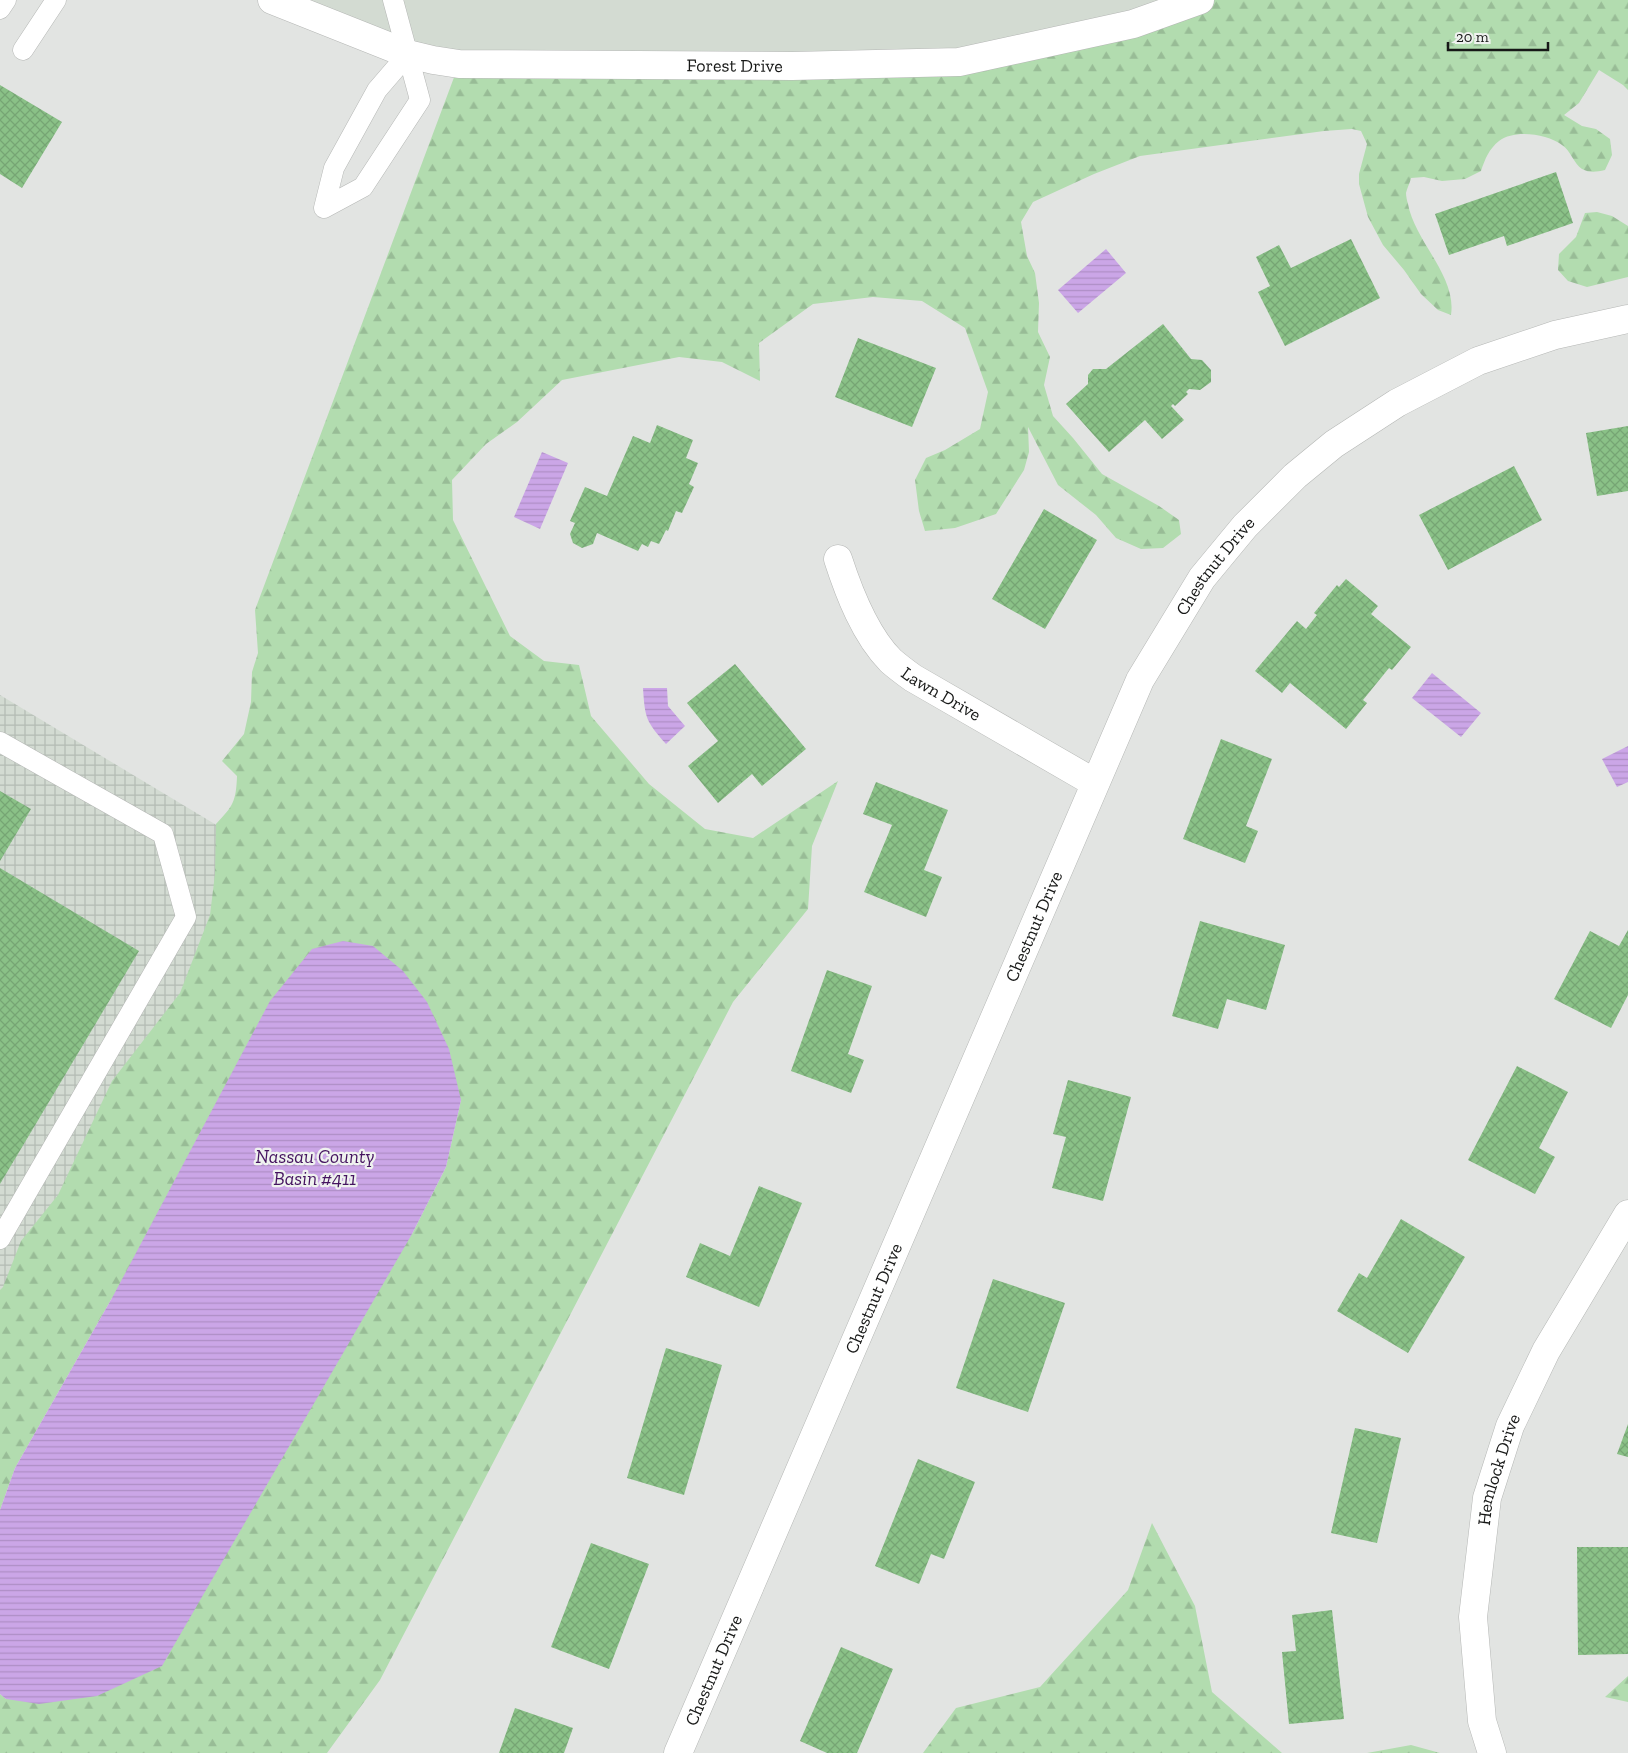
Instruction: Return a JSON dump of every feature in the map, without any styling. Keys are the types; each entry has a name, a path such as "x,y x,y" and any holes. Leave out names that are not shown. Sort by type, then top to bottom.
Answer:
{"street":[{"name":"Forest Drive","path":"272,0 408,54 459,64 792,66 959,62 1133,24 1200,0"},
{"name":"Chestnut Drive","path":"678,1753 1140,680 1202,578 1245,526 1295,476 1334,444 1397,403 1478,360 1556,335 1628,319"},
{"name":"Lawn Drive","path":"838,559 852,600 874,638 891,661 913,678 1095,783"},
{"name":"Hemlock Drive","path":"1492,1753 1482,1721 1473,1617 1487,1498 1510,1426 1546,1351 1628,1214"}],"lane":[{"path":"0,9 6,0"},
{"path":"23,50 56,0"},
{"path":"393,0 408,54 420,100 363,187 324,208 334,168 377,90 408,54"},
{"path":"0,742 163,834 186,918 0,1239"}],"shaded area":[{"path":"283,0 1201,0 959,62 459,64"},
{"path":"0,695 263,853 0,1329"}],"green space":[{"path":"1201,0 1628,0 1628,90 1599,70 1579,103 1564,115 1582,126 1596,129 1610,139 1612,155 1605,170 1588,171 1579,167 1565,148 1556,141 1531,134 1513,135 1499,141 1488,154 1481,171 1465,179 1442,181 1424,177 1411,178 1406,193 1412,218 1448,287 1451,315 1438,310 1421,294 1383,245 1368,217 1359,184 1359,174 1367,144 1361,131 1352,129 1324,131 1140,156 1094,174 1033,202 1021,222 1027,256 1035,273 1039,303 1038,332 1050,357 1044,385 1053,416 1102,474 1159,506 1179,520 1181,534 1163,548 1141,549 1116,538 1096,515 1058,485 1028,427 1029,452 1024,470 996,514 955,528 925,531 919,511 915,480 926,458 945,450 980,429 988,392 965,328 922,301 873,297 813,304 759,343 760,381 722,362 679,357 562,380 517,422 486,444 452,480 453,520 510,636 544,661 579,665 591,716 649,784 705,829 753,838 838,781 812,846 808,909 733,1002 380,1680 327,1753 0,1753 0,1694 6,1699 412,1234 446,1167 461,1100 112,1298 15,1468 0,1510 0,1290 3,1287 21,1241 58,1195 112,1081 180,993 210,915 215,874 216,824 232,803 237,785 237,776 222,761 244,734 251,702 252,672 258,653 255,610 459,64 959,62"},
{"path":"1597,212 1612,216 1628,226 1628,277 1587,287 1568,281 1558,270 1559,254 1576,237 1585,213"},
{"path":"1152,1523 1195,1606 1212,1692 1282,1753 923,1753 956,1708 1040,1687 1128,1590"},
{"path":"1628,1676 1628,1702 1605,1697"},
{"path":"1411,1745 1440,1753 1367,1753"}],"water":[{"path":"1106,249 1126,273 1078,313 1058,290"},
{"path":"542,452 568,463 540,529 514,517"},
{"path":"1432,673 1481,713 1461,737 1412,698"},
{"path":"643,688 667,688 668,706 685,726 666,744 650,724 646,713"},
{"path":"1628,746 1628,782 1617,787 1602,759"},
{"name":"Nassau County Basin #411","path":"343,941 373,946 403,971 427,1002 449,1049 461,1100 446,1167 412,1234 162,1666 97,1696 39,1704 6,1699 0,1694 0,1510 15,1468 112,1298 270,1001 312,949"}],"building":[{"path":"0,85 62,122 22,188 0,174"},
{"path":"1556,172 1573,223 1507,246 1504,236 1449,255 1435,214"},
{"path":"1351,239 1380,298 1285,346 1258,292 1270,286 1256,257 1279,245 1291,268"},
{"path":"1163,324 1191,359 1202,360 1211,370 1211,382 1200,390 1189,389 1186,392 1188,394 1175,406 1173,404 1171,406 1184,420 1162,439 1145,420 1109,452 1066,404 1088,384 1088,375 1093,369 1106,369"},
{"path":"858,338 936,368 912,427 835,397"},
{"path":"657,425 693,440 686,458 698,463 689,484 694,487 682,513 676,511 668,531 666,530 659,544 651,541 648,547 642,544 638,551 597,533 593,544 582,548 573,543 570,534 575,523 570,521 585,487 607,496 633,436 650,443"},
{"path":"1628,426 1628,491 1597,496 1586,433"},
{"path":"1514,466 1542,520 1448,570 1419,515"},
{"path":"1044,509 1097,540 1045,629 992,599"},
{"path":"1346,579 1378,606 1371,614 1411,647 1392,670 1389,668 1363,700 1367,703 1346,729 1290,683 1282,693 1255,671 1297,621 1306,629 1317,615 1314,613 1337,585 1339,587"},
{"path":"735,664 806,749 762,786 752,774 718,803 688,766 718,741 687,703"},
{"path":"1221,739 1272,759 1246,826 1258,831 1245,863 1183,839"},
{"path":"876,782 948,810 924,870 942,877 926,917 864,892 892,825 863,814"},
{"path":"0,791 31,809 0,861"},
{"path":"0,868 139,951 0,1184"},
{"path":"1200,921 1285,945 1266,1010 1227,999 1218,1029 1172,1016"},
{"path":"1628,930 1628,995 1611,1028 1554,999 1590,931 1619,946"},
{"path":"827,970 872,986 848,1054 864,1060 851,1093 791,1071"},
{"path":"1517,1066 1568,1092 1539,1148 1555,1157 1535,1194 1468,1160"},
{"path":"1068,1080 1131,1097 1103,1201 1052,1188 1066,1137 1053,1134"},
{"path":"759,1186 802,1203 759,1307 686,1277 700,1243 730,1256"},
{"path":"1401,1219 1465,1257 1408,1353 1337,1311 1359,1273 1367,1278"},
{"path":"993,1279 1065,1303 1028,1412 956,1388"},
{"path":"666,1348 722,1365 684,1495 627,1478"},
{"path":"1628,1424 1628,1457 1617,1454"},
{"path":"1355,1428 1401,1438 1377,1543 1331,1533"},
{"path":"918,1459 975,1482 944,1559 931,1554 919,1584 875,1566"},
{"path":"591,1543 649,1564 609,1669 551,1647"},
{"path":"1577,1547 1628,1547 1628,1654 1578,1655"},
{"path":"1332,1610 1344,1719 1289,1724 1282,1652 1296,1651 1292,1615"},
{"path":"841,1647 893,1669 857,1753 827,1753 800,1741"},
{"path":"515,1708 573,1728 564,1753 499,1753"}]}
